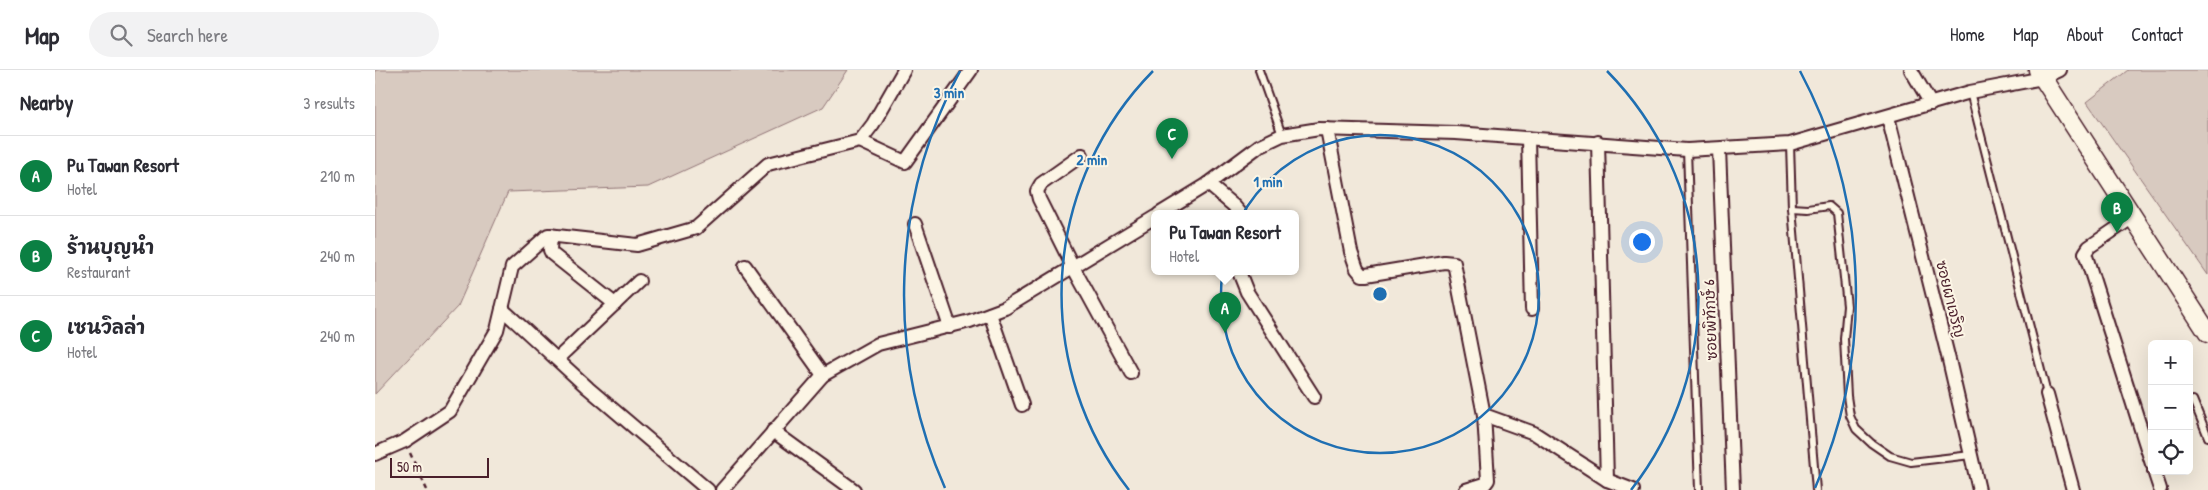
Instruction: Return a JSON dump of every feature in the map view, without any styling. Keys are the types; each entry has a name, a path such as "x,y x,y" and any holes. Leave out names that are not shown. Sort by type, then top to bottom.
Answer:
{"main road":[{"path":"2041,74 2208,333"}],"street":[{"path":"375,454 405,441 450,412 497,330 512,267 548,235 637,245 696,228 768,164 860,141 873,124 904,70"},
{"path":"860,141 905,162 971,70"},
{"path":"1911,70 1931,104"},
{"path":"1166,210 1208,184 1259,146 1283,135 1327,129 1457,133 1687,150 1790,144 1970,92 2060,70"},
{"name":"ซอยผาเจริญ","path":"1888,117 1949,360 1979,490"},
{"path":"1327,129 1351,252 1357,270 1362,275 1444,262 1454,263 1484,415 1488,480 1485,484 1466,490"},
{"path":"1528,138 1533,309"},
{"path":"1598,142 1607,480"},
{"name":"ซอยพิทักษ์ 6","path":"1719,149 1733,490"},
{"path":"1082,155 1041,184 1037,191 1039,199 1073,267 1131,373"},
{"path":"1208,184 1238,210"},
{"path":"2133,216 2089,247 2085,253 2148,451"},
{"path":"723,490 823,375 878,344 951,327 1005,308 1151,219"},
{"path":"915,224 951,327"},
{"path":"551,235 550,250 552,254 615,304"},
{"path":"745,266 823,375"},
{"path":"1240,275 1247,292 1313,397"},
{"path":"557,359 639,281"},
{"path":"502,309 708,490"},
{"path":"990,314 1022,405"},
{"path":"2047,394 2073,490"},
{"path":"1484,415 1534,433 1607,480 1633,490"},
{"path":"773,431 854,490"},
{"path":"2155,475 2160,489"}],"lane":[{"path":"1259,70 1283,135"},
{"path":"1970,92 2047,394"},
{"path":"1790,144 1793,208 1816,490"},
{"path":"1687,150 1699,490"},
{"path":"1793,208 1808,209 1829,206 1837,213 1847,306 1845,339 1847,396 1850,416 1856,430 1890,456 1911,462 1971,455"},
{"path":"2193,400 2208,437"}],"path":[{"path":"405,441 427,490"}],"shaded area":[{"path":"375,70 848,70 823,107 648,187 508,192 458,306 375,394"},
{"path":"2128,70 2208,70 2208,275 2087,102"}],"place":[{"name":"เซนวิลล่า","path":"1172,159"},
{"name":"ร้านบุญนำ","path":"2117,233"},
{"name":"Pu Tawan Resort","path":"1225,333"}]}
